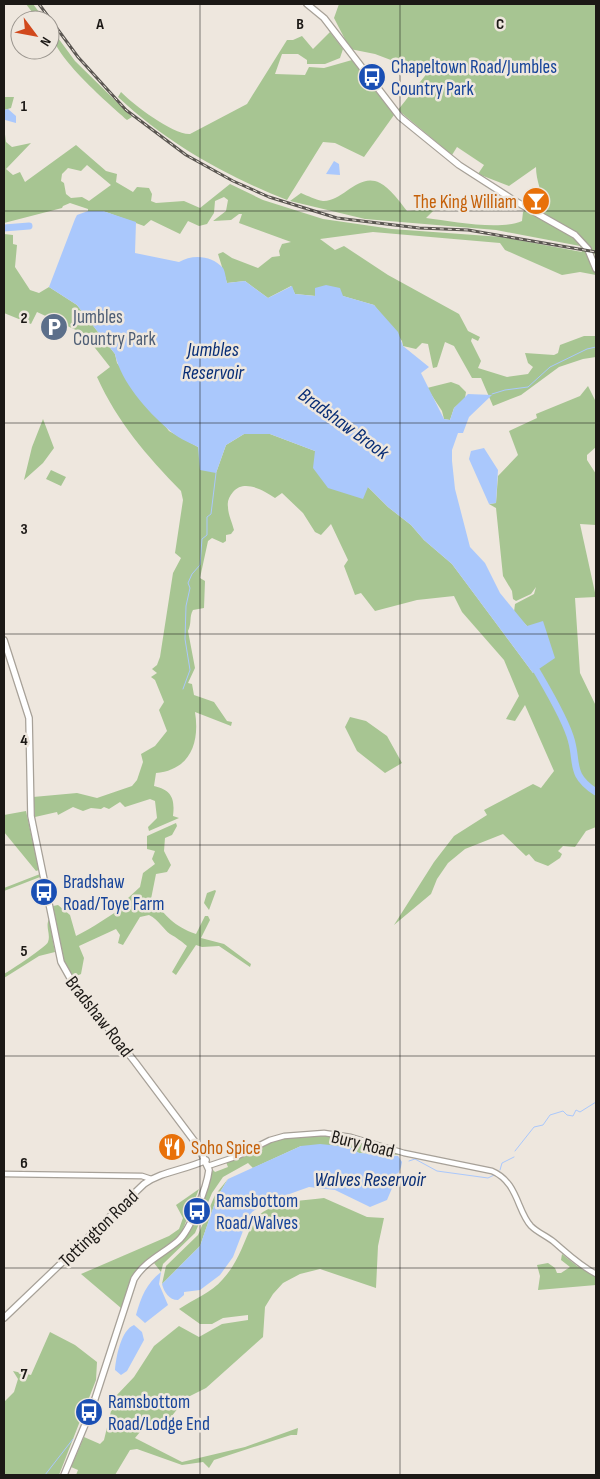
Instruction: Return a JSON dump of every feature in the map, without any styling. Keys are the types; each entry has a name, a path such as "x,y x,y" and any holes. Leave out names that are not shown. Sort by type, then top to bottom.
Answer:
{"main road":[{"path":"307,4 324,18 400,117 461,166 514,201 575,234 589,251 596,269"},
{"name":"Bradshaw Road","path":"4,640 29,718 31,816 61,962 74,985 135,1062 207,1163"},
{"path":"64,1475 92,1408 131,1286 143,1267 177,1242 186,1232 208,1174 207,1163"},
{"name":"Tottington Road","path":"4,1318 151,1179 207,1163"}],"street":[{"name":"Bury Road","path":"207,1163 238,1156 270,1140 284,1136 324,1133 351,1137 404,1153 492,1171 500,1176 514,1193 530,1225 553,1241 579,1265 596,1274"},
{"path":"4,1174 142,1176 151,1179"}],"green space":[{"path":"26,4 33,4 38,10 30,10"},
{"path":"339,4 596,4 596,253 594,255 596,275 580,272 562,275 505,250 500,243 373,232 320,239 335,250 344,246 388,275 459,314 468,331 480,337 478,341 472,338 471,341 481,361 478,368 507,377 528,374 533,367 528,363 525,353 554,355 558,353 560,345 584,336 596,336 596,357 559,367 521,395 493,406 481,378 472,378 454,346 445,342 437,367 433,368 428,344 422,343 416,349 403,346 402,341 374,305 315,288 316,296 295,294 291,286 268,298 245,281 227,283 218,254 223,252 232,258 258,268 272,257 280,256 279,251 282,244 291,242 239,223 242,214 231,220 213,221 226,211 228,200 224,197 215,201 214,213 207,224 199,226 188,221 180,234 151,220 144,226 103,211 88,211 88,209 70,203 62,208 4,223 4,127 6,142 12,147 31,143 6,169 13,175 20,172 25,182 76,145 106,171 117,174 116,182 133,192 137,187 149,188 152,194 151,201 156,203 184,201 200,208 230,184 263,200 323,219 392,229 502,237 582,252 580,246 496,230 365,219 290,201 301,193 323,201 330,200 358,184 372,181 380,183 387,188 407,211 435,209 426,218 488,225 512,224 522,221 523,212 533,206 543,205 536,167 509,186 478,174 484,165 457,147 452,155 398,110 428,72 416,64 412,68 375,54 350,49 334,18","holes":["87,165 111,185 89,201 82,197 71,198 66,194 64,183 61,181 62,174 68,168 81,171"]},
{"path":"330,32 343,49 340,58 325,64 307,64 307,60 298,54 282,54 275,74 305,75 309,67 324,68 352,60 394,115 364,157 335,143 323,142 287,200 241,180 197,156 156,129 118,97 121,92 164,125 190,134 247,104 287,40 293,40 302,36 313,49"},
{"path":"60,41 75,61 132,117 127,120 93,89 60,51"},
{"path":"4,97 14,97 11,108 4,110"},
{"path":"4,234 13,235 13,244 17,245 15,267 30,290 39,293 49,287 77,305 115,354 117,363 169,431 198,447 216,473 226,445 244,434 270,434 315,451 368,487 452,564 533,673 527,626 514,612 515,604 534,594 536,587 531,594 516,601 513,599 512,591 503,576 496,508 489,504 496,503 498,476 518,455 509,431 537,418 536,414 580,396 588,386 596,402 596,447 587,455 587,460 596,474 596,525 580,524 596,597 575,598 580,673 596,706 596,827 586,831 575,847 563,846 558,851 562,854 560,858 548,866 535,861 529,854 526,856 503,834 465,849 448,863 437,879 431,894 394,925 434,862 454,836 487,815 484,810 533,784 541,788 554,771 525,705 515,721 506,719 519,696 504,660 462,612 454,596 417,600 375,611 361,593 355,595 344,566 348,560 331,524 321,535 315,532 303,513 282,493 275,498 259,489 248,486 237,488 229,499 228,510 234,530 231,534 226,535 226,541 223,543 212,538 208,541 200,578 205,581 204,608 193,610 188,631 195,668 188,683 192,684 194,695 214,702 227,721 232,722 231,726 195,712 196,734 194,744 185,761 168,771 156,773 154,786 165,790 171,796 173,800 173,816 179,818 149,831 148,827 157,818 155,801 150,799 125,807 120,802 109,809 104,807 101,809 91,808 83,811 73,807 58,815 57,812 35,817 33,797 77,793 97,798 132,786 137,780 143,762 141,754 155,746 167,731 159,710 164,702 155,680 151,677 157,673 152,669 157,665 160,657 173,573 181,558 175,553 183,500 181,491 134,438 105,394 97,377 110,367 88,339 76,333 76,330 37,312 31,324 4,313"},
{"path":"451,382 459,385 466,392 465,398 454,408 450,420 444,419 442,411 427,388"},
{"path":"43,419 54,448 43,463 24,480 32,447"},
{"path":"51,470 66,477 61,486 46,479"},
{"path":"350,717 366,721 387,736 402,763 385,773 357,751 345,727"},
{"path":"26,811 39,870 36,871 4,832 4,815"},
{"path":"176,823 177,826 172,835 165,838 164,851 171,865 167,872 156,874 151,899 176,924 196,934 205,916 208,916 210,920 201,938 224,944 251,964 250,967 219,946 202,947 196,945 176,975 172,972 187,946 149,915 140,917 123,945 118,943 120,935 116,929 79,946 84,958 81,974 72,978 64,961 53,906 58,905 70,915 76,936 127,905 127,899 140,887 143,873 155,864 152,859 155,851 147,849 147,836"},
{"path":"40,874 40,877 4,891 4,888"},
{"path":"215,890 209,910 204,903 207,893"},
{"path":"49,919 55,952 39,956 4,978 4,974 46,945 49,936"},
{"path":"324,1135 349,1139 401,1155 359,1153 350,1147 301,1146 253,1168 248,1163 223,1177 212,1193 195,1233 163,1264 161,1272 154,1263 189,1233 213,1170 215,1172 228,1167 226,1162 269,1141"},
{"path":"228,1179 217,1197 200,1246 162,1284 166,1266 198,1235 215,1195"},
{"path":"199,1189 181,1234 140,1267 130,1283 121,1308 81,1274 169,1236 179,1229 183,1218 176,1205"},
{"path":"324,1198 367,1217 384,1218 378,1246 376,1288 320,1269 300,1274 283,1283 265,1307 263,1337 206,1388 186,1398 171,1417 145,1426 135,1438 182,1462 245,1447 298,1428 297,1435 291,1435 214,1460 209,1468 203,1462 182,1465 137,1449 130,1450 115,1475 76,1475 78,1470 71,1467 84,1437 100,1444 104,1440 111,1411 121,1403 115,1399 116,1396 134,1377 154,1346 179,1326 199,1337 222,1324 248,1320 248,1315 223,1318 212,1324 200,1324 179,1309 208,1292 223,1279 237,1260 257,1217 265,1211 284,1204"},
{"path":"562,1254 577,1266 596,1277 596,1285 538,1290 540,1276 537,1265 548,1263 555,1268 557,1273 561,1273 570,1267 561,1260"},
{"path":"50,1332 75,1345 97,1362 96,1380 59,1475 4,1475 4,1402 14,1392 18,1379 13,1371 31,1375"}],"water":[{"path":"8,109 16,116 16,123 5,120 4,110"},
{"path":"334,161 339,164 340,175 326,174"},
{"name":"Jumbles Reservoir","path":"88,211 103,211 136,222 135,253 179,262 196,257 208,258 223,268 227,283 245,281 268,298 292,286 295,294 315,296 315,288 326,285 340,288 343,296 374,305 398,332 403,346 429,367 421,373 444,419 450,420 454,408 468,394 492,395 469,417 463,433 458,433 452,450 455,489 470,547 485,563 500,593 527,626 543,621 555,658 533,673 452,564 368,487 363,499 328,488 313,468 315,451 270,434 244,434 226,445 216,473 200,470 198,447 175,434 152,414 129,385 118,365 115,354 77,305 49,287 77,215"},
{"path":"484,448 498,470 496,503 489,504 469,459 471,451"},
{"name":"Walves Reservoir","path":"320,1144 350,1147 359,1153 398,1156 402,1162 401,1167 387,1200 370,1207 335,1190 309,1187 267,1202 252,1212 248,1218 233,1257 220,1275 200,1290 184,1292 184,1295 178,1300 172,1299 167,1295 162,1284 200,1246 217,1197 228,1179 301,1146"},
{"path":"161,1272 159,1284 168,1305 145,1323 136,1315 138,1308 148,1286"},
{"path":"134,1325 142,1332 144,1340 127,1371 121,1375 115,1370 118,1351 126,1332"}],"waterway":[{"name":"Bradshaw Brook","path":"4,228 29,226"},
{"path":"492,394 528,387 550,367 587,349 596,347"},
{"path":"183,689 190,670 185,639 186,606 190,588 188,583 192,574 200,565 202,539 207,535 207,517 211,514 216,473"},
{"name":"Bradshaw Brook","path":"532,663 567,728 573,745 578,773 581,779 596,792"},
{"path":"515,1151 534,1127 543,1125 550,1115 563,1111 567,1115 573,1116 576,1110 580,1112 596,1102"},
{"path":"500,1170 502,1163 514,1157"},
{"path":"409,1161 415,1159 437,1171 488,1178 494,1175"},
{"path":"45,1475 73,1439"}],"railway":[{"path":"39,4 78,57 126,110 186,155 233,181 269,197 337,218 419,228 468,230 596,252"}],"place":[{"name":"Chapeltown Road/Jumbles Country Park","path":"372,77"},
{"name":"The King William","path":"536,201"},
{"name":"Jumbles Country Park","path":"54,327"},
{"name":"Bradshaw Road/Toye Farm","path":"44,892"},
{"name":"Soho Spice","path":"172,1147"},
{"name":"Ramsbottom Road/Walves","path":"197,1211"},
{"name":"Ramsbottom Road/Lodge End","path":"89,1412"}]}
